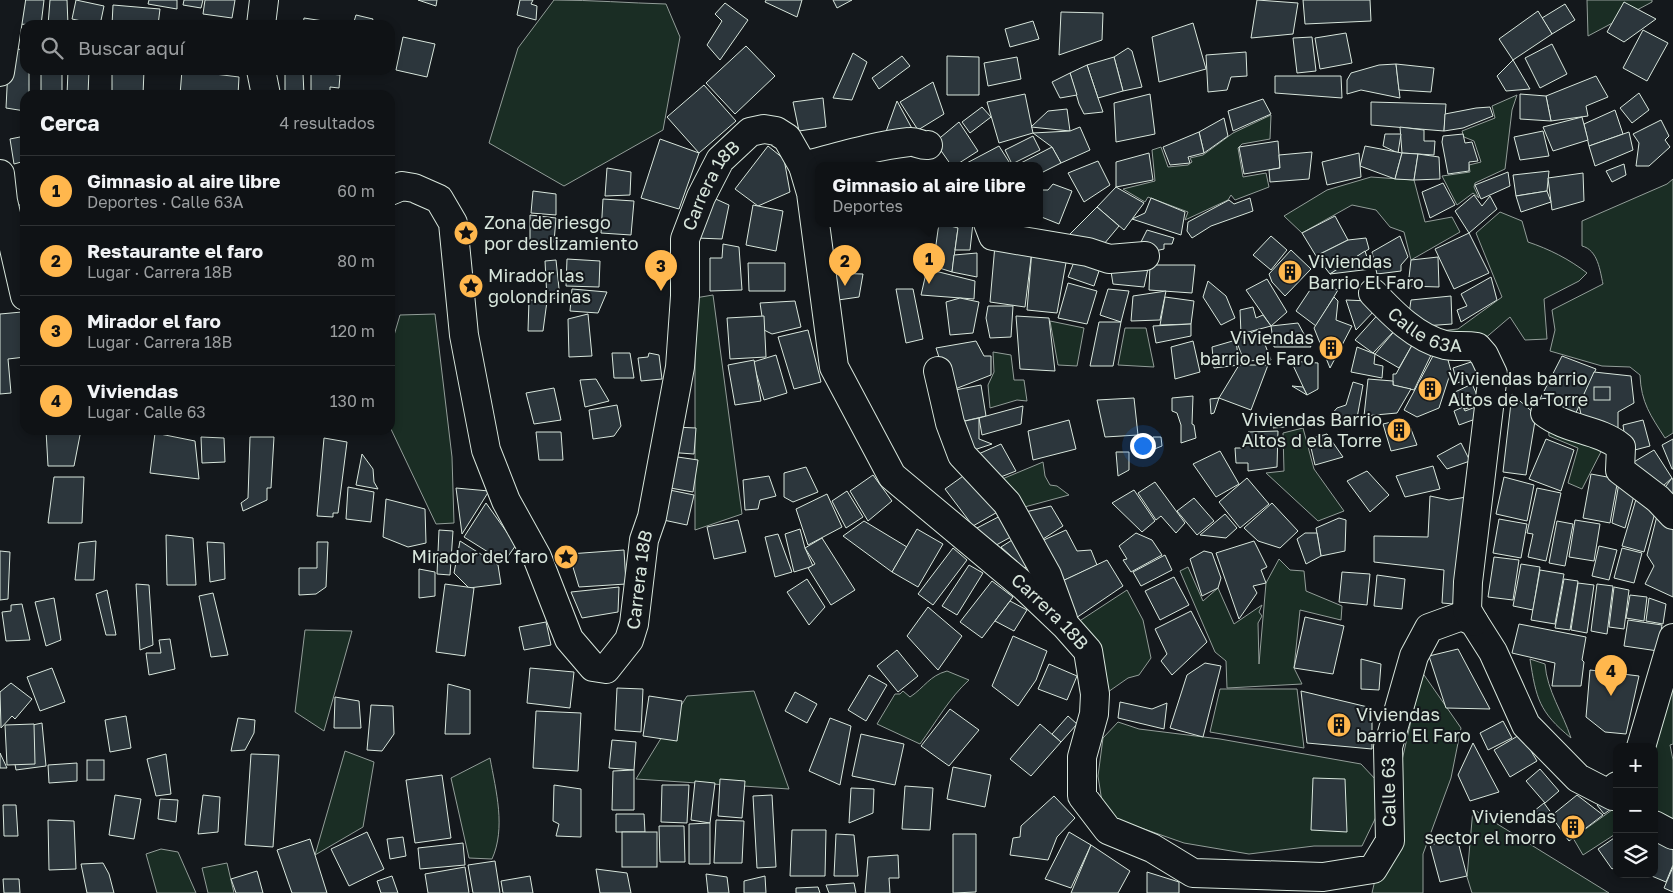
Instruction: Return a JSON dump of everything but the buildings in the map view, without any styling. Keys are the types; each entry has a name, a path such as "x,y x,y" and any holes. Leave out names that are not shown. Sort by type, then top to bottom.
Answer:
{"street":[{"path":"0,72 11,0"},
{"path":"262,20 264,0"},
{"path":"262,75 265,90"},
{"name":"Carrera 18B","path":"396,189 414,188 438,199 453,223 464,335 486,450 506,501 537,557 570,639 593,667 606,669 629,640 634,624 644,540 652,517 680,367 685,296 685,239 701,197 720,160 750,132 770,130 787,138 803,166 812,202 815,224"},
{"path":"817,162 868,148 912,141 922,146 928,145"},
{"path":"803,166 815,163"},
{"path":"0,174 2,201 20,275"},
{"name":"Carrera 18B","path":"815,227 834,367 892,476 1009,574 1065,625 1088,651 1093,674 1094,714 1082,757 1082,796"},
{"path":"990,227 993,236 1088,252 1109,259 1145,256"},
{"name":"Calle 63A","path":"1373,293 1406,325 1433,341 1448,346 1477,347 1484,355 1493,374 1468,582 1467,610 1474,622"},
{"path":"938,371 950,423 962,455 1007,503 1047,575 1065,625"},
{"path":"1545,413 1553,419 1610,438 1621,447 1620,470 1658,499 1673,515"},
{"name":"Calle 63","path":"1082,796 1108,830 1152,848 1190,883 1323,877 1373,869 1390,841 1388,746 1414,656 1429,628 1462,616 1474,622"},
{"path":"1474,622 1493,652 1526,725 1578,778 1613,792"},
{"path":"1642,743 1673,638"},
{"path":"1658,827 1673,836"}],"green space":[{"path":"554,0 666,4 680,37 663,130 564,186 489,143 518,48"},
{"path":"1587,0 1652,0 1652,2 1588,36"},
{"path":"1517,95 1512,110 1505,169 1475,183 1474,187 1479,198 1473,193 1457,205 1442,176 1470,172 1469,165 1481,162 1474,141 1464,137 1462,131 1495,118 1492,106"},
{"path":"1271,115 1270,139 1242,144 1238,148 1243,177 1266,173 1269,187 1235,200 1231,195 1228,200 1185,220 1188,212 1148,197 1145,202 1123,189 1155,181 1152,150 1161,147 1168,167 1188,165 1192,162 1190,158 1203,155 1233,133"},
{"path":"1371,177 1414,180 1425,222 1452,217 1460,232 1411,260 1404,232 1390,227 1376,210 1352,205 1302,233 1284,216 1327,190"},
{"path":"1673,179 1673,433 1665,438 1651,416 1642,394 1640,375 1630,367 1602,366 1550,351 1555,330 1552,310 1603,284 1595,256 1582,246 1582,221 1667,184"},
{"path":"1500,212 1522,221 1528,242 1559,255 1587,273 1579,281 1544,299 1547,339 1525,340 1510,317 1476,346 1429,332 1458,329 1502,297 1476,233"},
{"path":"713,295 742,514 695,530 695,298"},
{"path":"435,314 452,457 454,523 436,524 394,435 395,332 400,315"},
{"path":"1050,321 1084,328 1077,366 1058,365"},
{"path":"1125,328 1146,328 1154,367 1118,365"},
{"path":"993,352 1011,355 1014,380 1024,380 1027,401 1017,400 990,408 988,385 994,372"},
{"path":"1548,422 1606,442 1582,489 1568,483 1578,448 1549,436"},
{"path":"1303,428 1314,469 1344,511 1318,521 1266,473 1284,471 1283,433"},
{"path":"1043,462 1045,476 1050,485 1057,486 1069,495 1017,509 995,482"},
{"path":"1279,559 1290,570 1304,571 1306,591 1342,606 1341,620 1300,610 1294,668 1302,684 1227,688 1226,661 1215,652 1180,571 1188,567 1203,601 1218,588 1234,624 1262,605 1259,612 1262,616 1258,623 1259,664 1266,583"},
{"path":"1127,590 1143,620 1151,658 1139,675 1128,678 1108,692 1096,642 1078,622"},
{"path":"305,630 352,631 324,731 295,712"},
{"path":"1530,659 1545,664 1552,693 1571,738 1552,720 1541,703 1534,684"},
{"path":"947,671 969,680 949,702 920,744 877,724 895,694 900,694 903,691 910,697 931,679"},
{"path":"1422,672 1461,728 1451,778 1423,854 1423,893 1372,893"},
{"path":"1673,685 1673,744 1670,745 1673,760 1673,823 1658,815 1657,743"},
{"path":"1220,689 1297,689 1304,748 1210,732"},
{"path":"754,691 789,789 636,779 687,696"},
{"path":"1118,722 1139,729 1220,739 1361,764 1377,781 1376,817 1362,846 1314,846 1249,854 1184,843 1104,815 1098,776 1103,738"},
{"path":"345,751 374,762 363,827 315,855"},
{"path":"490,758 497,796 499,822 496,847 492,859 469,858 451,778"},
{"path":"1473,809 1609,893 1472,893 1467,877"},
{"path":"1613,810 1613,836 1583,855 1573,838"},
{"path":"161,849 178,852 196,893 157,893 146,854"},
{"path":"227,863 234,893 208,893 202,868"}],"place":[{"name":"Zona de riesgo por deslizamiento","path":"466,233"},
{"name":"Viviendas Barrio El Faro","path":"1290,272"},
{"name":"Gimnasio al aire libre","path":"929,284"},
{"name":"Mirador las golondrinas","path":"471,286"},
{"name":"Restaurante el faro","path":"845,286"},
{"name":"Mirador el faro","path":"661,291"},
{"name":"Viviendas barrio el Faro","path":"1331,348"},
{"name":"Viviendas barrio Altos de la Torre","path":"1430,389"},
{"name":"Viviendas Barrio Altos d ela Torre","path":"1399,430"},
{"name":"Mirador del faro","path":"566,557"},
{"name":"Viviendas","path":"1611,696"},
{"name":"Viviendas barrio El Faro","path":"1339,725"},
{"name":"Viviendas sector el morro","path":"1573,827"}]}
